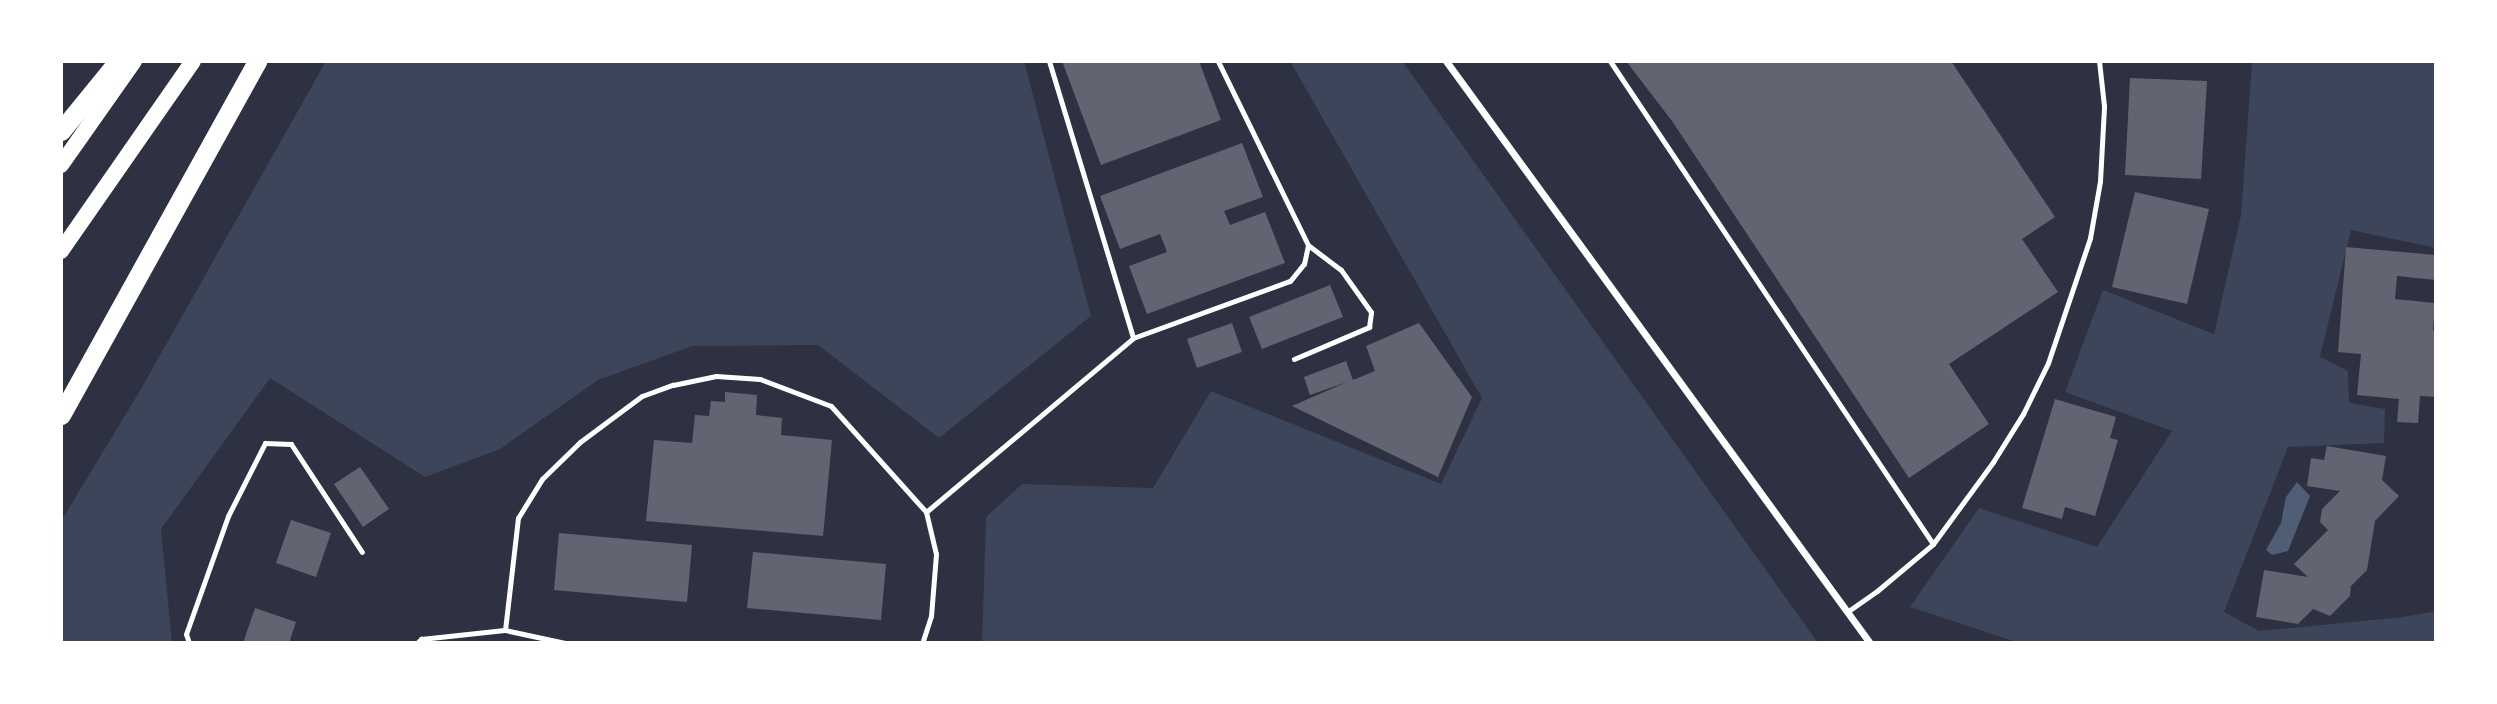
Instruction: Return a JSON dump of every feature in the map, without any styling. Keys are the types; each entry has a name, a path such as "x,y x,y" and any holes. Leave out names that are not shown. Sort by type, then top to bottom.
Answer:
{"highway":[{"path":"61,131 118,61"},
{"path":"61,415 257,61"}],"main road":[{"path":"61,165 134,61"},
{"path":"61,251 193,61"}],"street":[{"path":"1446,61 1870,643"}],"lane":[{"path":"1049,61 1133,338"},
{"path":"1218,61 1308,245 1341,270 1371,312 1369,327 1294,359"},
{"path":"1610,61 1933,544"},
{"path":"1847,612 1877,591 1933,544 1993,463 2023,414 2066,317 2090,238 2100,181 2104,106 2099,61"},
{"path":"926,512 1133,338 1290,281 1304,264 1308,245"},
{"path":"505,630 518,518 542,479 580,442 642,396 673,385 716,376 760,379 831,406 926,512 936,554 931,616 922,643"},
{"path":"189,643 186,634 228,516 265,443 291,444 362,552"},
{"path":"417,643 421,639 505,630 565,643"}],"shaded area":[{"path":"326,61 1024,61 1091,316 939,438 818,345 692,346 598,380 500,449 425,477 270,378 161,529 172,643 61,643 61,521 141,389"},
{"path":"1290,61 1402,61 1818,643 982,643 986,517 1022,484 1153,488 1211,391 1441,484 1482,398"},
{"path":"2252,61 2436,61 2436,248 2351,230 2320,357 2348,371 2349,403 2385,409 2384,443 2288,447 2224,612 2259,631 2403,617 2436,611 2436,643 2019,643 1910,607 1979,508 2097,547 2172,431 2065,392 2103,290 2214,334 2241,215"},
{"path":"2297,482 2310,496 2288,551 2272,555 2266,550 2281,523 2286,497"}],"building":[{"path":"1062,61 1199,61 1221,120 1101,165"},
{"path":"1626,61 1951,61 2055,217 2022,239 2058,292 1949,364 1989,424 1909,478 1672,121"},
{"path":"2130,78 2207,81 2201,179 2125,175"},
{"path":"1242,143 1263,197 1224,211 1230,225 1265,212 1285,263 1147,314 1129,266 1167,252 1160,234 1120,249 1100,196"},
{"path":"2135,192 2209,209 2187,304 2112,287"},
{"path":"2346,247 2436,255 2436,280 2397,276 2395,299 2435,303 2433,330 2436,330 2436,397 2420,396 2418,423 2397,422 2399,399 2357,395 2361,354 2338,352"},
{"path":"1330,285 1343,317 1262,349 1249,317"},
{"path":"1232,323 1242,352 1197,368 1187,339"},
{"path":"1419,323 1472,397 1438,477 1292,406 1347,382 1310,395 1304,377 1346,361 1353,380 1375,371 1366,346"},
{"path":"725,392 757,395 756,415 782,418 781,435 832,440 823,536 646,521 654,440 692,443 695,415 709,416 711,401 725,402"},
{"path":"2055,399 2116,417 2110,438 2118,440 2095,516 2065,507 2062,519 2022,508"},
{"path":"2327,446 2386,456 2382,480 2399,496 2375,521 2367,570 2351,586 2350,596 2330,616 2313,609 2298,624 2256,617 2264,570 2308,577 2294,564 2328,530 2320,522 2322,509 2340,491 2307,486 2311,458 2324,460"},
{"path":"360,467 389,509 363,527 334,484"},
{"path":"291,520 331,533 316,577 276,563"},
{"path":"559,533 692,545 687,602 554,590"},
{"path":"753,552 886,564 881,620 747,608"},
{"path":"255,608 296,622 289,643 243,643"}]}
